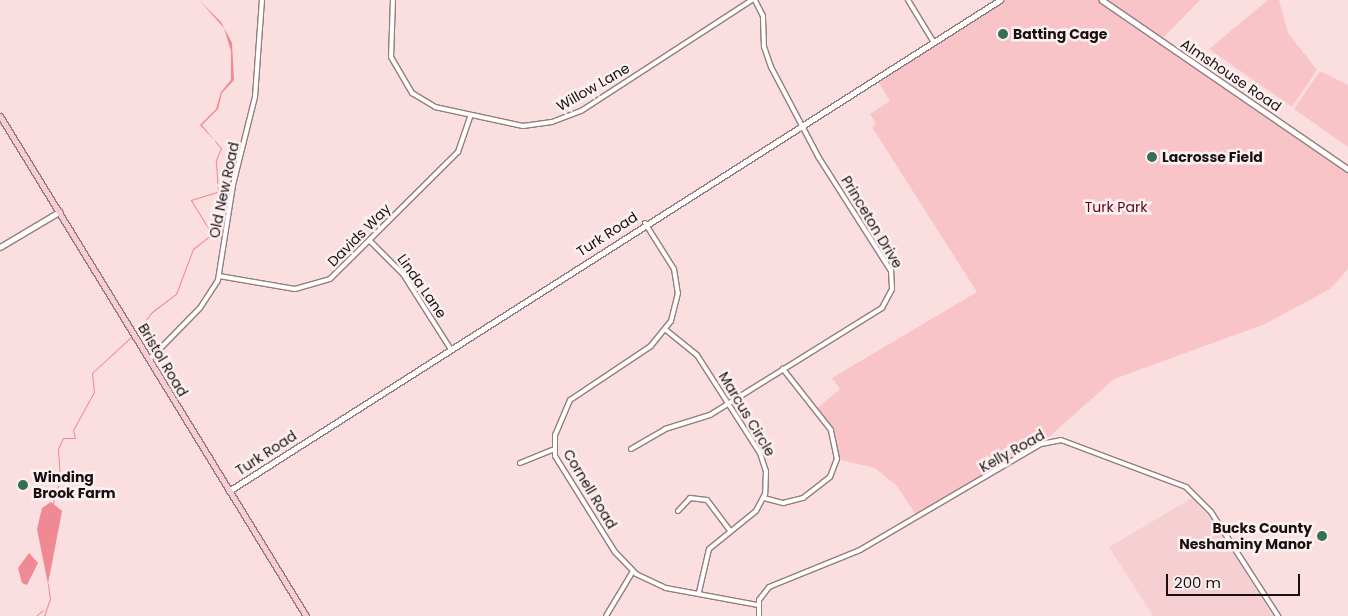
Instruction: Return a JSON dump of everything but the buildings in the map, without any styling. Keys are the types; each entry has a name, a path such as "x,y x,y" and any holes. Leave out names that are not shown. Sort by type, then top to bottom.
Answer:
{"main road":[{"name":"Bristol Road","path":"0,116 306,616"}],"street":[{"name":"Old New Road","path":"150,359 208,299 219,276 233,185 255,97 262,0"},
{"name":"Willow Lane","path":"393,0 390,48 399,78 428,104 470,117 523,126 572,115 753,0"},
{"path":"753,0 765,22 766,57 802,123"},
{"path":"908,0 933,41"},
{"name":"Turk Road","path":"229,491 802,123 1000,0"},
{"name":"Almshouse Road","path":"1102,0 1348,169"},
{"name":"Davids Way","path":"219,276 286,289 314,287 341,271 458,152 470,117"},
{"name":"Princeton Drive","path":"631,449 665,429 703,418 882,308 893,280 802,123"},
{"path":"0,247 59,212"},
{"name":"Cornell Road","path":"645,223 672,263 677,285 676,308 666,330 643,352 570,400 555,435 553,450 615,552 633,571 658,585 758,604"},
{"name":"Linda Lane","path":"370,241 403,274 450,348"},
{"name":"Marcus Circle","path":"666,330 697,355 764,461 764,498"},
{"path":"699,592 709,549 730,530 756,511 764,498 783,503 803,498 830,477 837,459 831,430 783,369"},
{"name":"Kelly Road","path":"758,604 774,584 860,550 1042,444 1061,440 1186,487 1211,512 1278,616"},
{"path":"520,463 553,450"},
{"path":"678,511 690,498 707,500 730,530"},
{"path":"606,616 633,571"},
{"path":"758,604 759,616"}],"shaded area":[{"path":"199,0 221,22 232,43 234,80 222,93 218,109 202,125 215,141 200,125 216,109 221,92 231,80 231,51 224,28"},
{"path":"1192,498 1212,520 1273,616 1153,616 1109,547"},
{"path":"51,502 62,511 48,584 37,529 42,508"},
{"path":"29,553 38,563 27,585 22,583 18,568"}],"green space":[{"name":"Turk Park","path":"1002,0 1200,0 1161,40 1348,169 1348,269 1330,289 1265,324 1114,379 1041,444 918,518 897,486 875,468 837,459 835,438 813,412 840,389 832,378 977,292 872,127 876,124 870,114 890,101 876,78"},
{"path":"1268,0 1279,0 1288,33 1317,70 1292,107 1209,49"},
{"path":"1320,71 1348,85 1348,147 1294,109"}],"waterway":[{"path":"136,333 152,312 176,294 193,249 212,234 191,200 218,192 216,160 221,148 215,141"},
{"path":"60,479 58,449 63,438 75,438 73,430 94,392 92,373 132,336"},
{"path":"53,503 58,486"},
{"path":"44,616 50,599 48,584"},
{"path":"36,616 43,610"}],"place":[{"name":"Batting Cage","path":"1003,34"},
{"name":"Lacrosse Field","path":"1152,157"},
{"name":"Winding Brook Farm","path":"23,485"},
{"name":"Bucks County Neshaminy Manor","path":"1322,536"}]}
